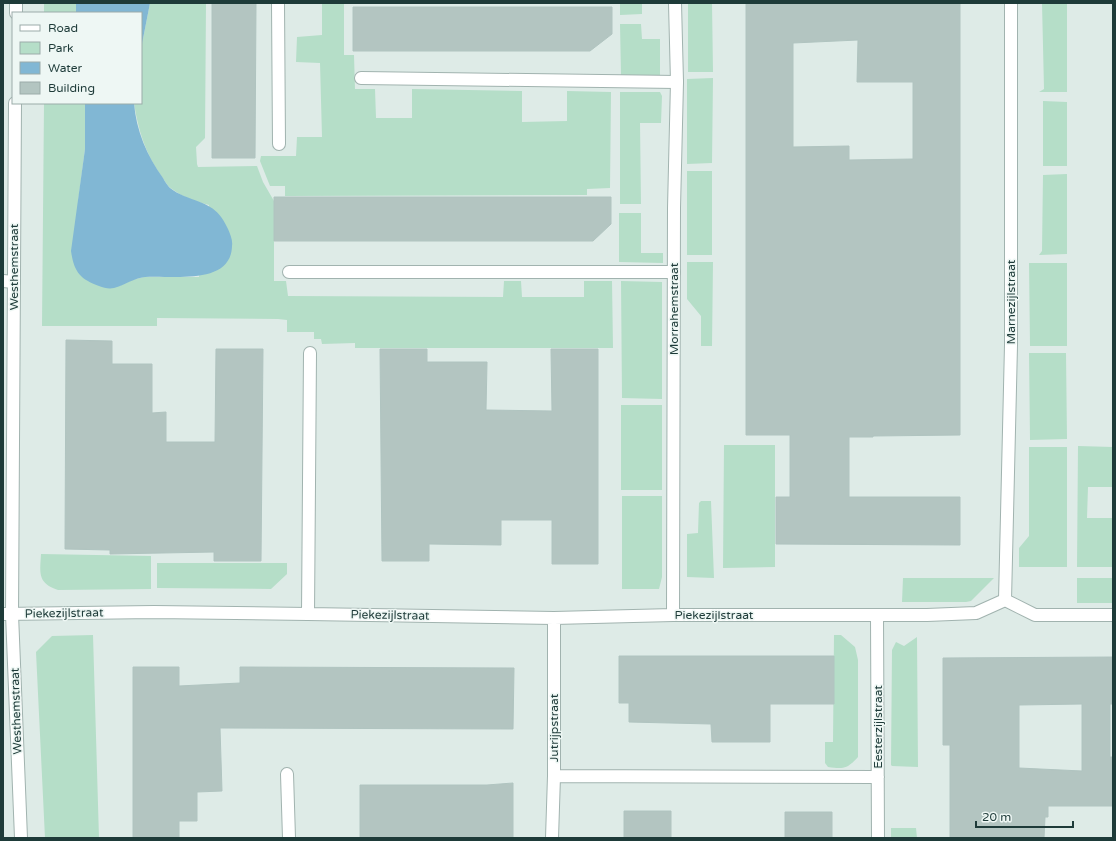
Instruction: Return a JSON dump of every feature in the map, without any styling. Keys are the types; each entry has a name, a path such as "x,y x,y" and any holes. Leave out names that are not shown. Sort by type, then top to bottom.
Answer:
{"street":[{"path":"278,3 279,144"},
{"name":"Morrahemstraat","path":"673,615 674,272 677,82 675,3"},
{"name":"Marnezijlstraat","path":"1005,600 1011,345 1011,3"},
{"path":"361,78 677,82"},
{"name":"Westhemstraat","path":"15,104 8,282 7,614 21,838"},
{"path":"289,272 674,272"},
{"path":"308,614 310,353"},
{"path":"1005,600 1035,615 1113,615"},
{"name":"Piekezijlstraat","path":"7,614 146,612 554,618 673,615 877,616 976,613 1005,600"},
{"name":"Eesterzijlstraat","path":"877,616 878,838"},
{"name":"Jutrijpstraat","path":"552,838 554,776 554,618"},
{"path":"287,774 289,838"},
{"path":"554,776 878,777"}],"green space":[{"path":"44,3 76,3 76,12 44,12"},
{"path":"150,3 206,3 205,138 196,147 197,164 198,167 257,166 263,182 274,201 274,281 286,281 288,296 503,297 504,281 521,281 522,297 584,297 584,281 612,281 613,348 355,348 355,343 322,344 321,339 314,339 314,332 287,332 287,320 278,319 157,318 157,326 42,326 44,104 85,104 85,149 78,202 119,286 132,280 144,277 199,277 209,205 185,197 171,188 156,169 147,151 140,132 134,104 142,104 142,44"},
{"path":"322,3 344,3 344,55 354,55 355,89 375,89 376,118 412,118 412,89 522,91 522,122 567,121 567,91 611,92 610,188 587,189 587,195 285,196 285,186 270,186 260,161 261,156 296,156 297,137 322,137 320,63 296,62 297,37 322,35"},
{"path":"620,3 642,3 642,14 620,15"},
{"path":"688,3 712,3 713,72 688,72"},
{"path":"1042,3 1067,3 1067,92 1039,92 1044,89"},
{"path":"620,24 641,24 642,39 660,39 660,75 621,75"},
{"path":"713,78 712,163 687,164 687,79"},
{"path":"620,92 660,92 662,96 661,123 640,123 641,204 620,204"},
{"path":"1043,101 1067,102 1067,166 1043,166"},
{"path":"687,171 712,171 712,255 687,255"},
{"path":"1067,174 1067,254 1039,255 1042,251 1043,175"},
{"path":"619,213 641,213 641,253 663,253 663,263 619,262"},
{"path":"687,262 713,262 712,346 701,346 701,316 687,299"},
{"path":"1029,263 1067,263 1067,346 1030,346"},
{"path":"621,281 662,282 662,399 622,398"},
{"path":"1029,353 1066,353 1067,439 1030,440"},
{"path":"621,405 662,405 662,490 621,490"},
{"path":"724,445 775,445 775,567 723,568"},
{"path":"1078,446 1113,447 1113,487 1088,487 1087,518 1113,518 1113,567 1077,567"},
{"path":"1029,447 1067,447 1067,567 1019,567 1019,548 1029,536"},
{"path":"622,496 662,496 662,577 659,589 622,589"},
{"path":"701,501 711,501 714,578 687,577 687,534 698,533 699,503"},
{"path":"41,554 151,556 151,589 58,590 43,581 40,572"},
{"path":"157,563 287,563 287,574 271,589 157,588"},
{"path":"903,578 994,578 971,601 902,602"},
{"path":"1077,578 1113,578 1113,603 1077,603"},
{"path":"93,635 99,838 45,838 36,652 52,636"},
{"path":"834,635 841,635 855,647 858,660 858,757 851,764 842,768 828,767 825,763 825,742 833,742"},
{"path":"917,637 918,767 892,766 892,650 896,642 904,646"},
{"path":"891,828 916,828 917,838 891,838"}],"water":[{"path":"76,3 150,3 142,44 142,12 76,12"},
{"path":"85,104 134,104 137,123 147,152 167,185 180,194 205,204 215,210 224,221 232,239 229,259 222,267 211,273 198,276 145,277 114,288 103,287 87,281 76,269 71,251 85,149"}],"building":[{"path":"212,3 256,3 255,158 212,158"},
{"path":"746,3 960,3 960,435 849,437 849,497 960,497 960,545 776,544 776,497 790,497 790,435 746,435","holes":["858,40 857,82 913,82 913,159 849,160 849,146 793,147 793,43"]},
{"path":"353,7 612,7 612,34 590,51 353,51"},
{"path":"274,197 611,197 611,224 593,241 274,241"},
{"path":"66,340 112,341 112,364 152,364 152,413 166,412 166,442 215,442 216,349 263,349 261,561 214,561 214,552 110,554 110,550 65,549"},
{"path":"380,349 427,349 427,362 487,362 486,410 552,411 551,349 598,349 598,564 552,564 552,520 501,520 501,545 429,544 429,561 382,561"},
{"path":"619,656 834,656 834,704 770,704 770,742 712,742 711,724 629,722 629,703 619,703"},
{"path":"1113,657 1113,704 1110,704 1110,757 1113,757 1113,806 1048,806 1048,817 1045,817 1044,838 950,838 950,745 943,745 943,658","holes":["1082,704 1082,771 1019,768 1019,705"]},
{"path":"133,667 179,667 179,686 240,683 240,667 514,668 513,729 220,728 222,791 197,792 197,821 179,821 179,838 133,838"},
{"path":"513,783 513,838 360,838 360,785 487,785"},
{"path":"624,811 671,811 671,838 624,838"},
{"path":"785,812 832,812 832,838 785,838"}]}
